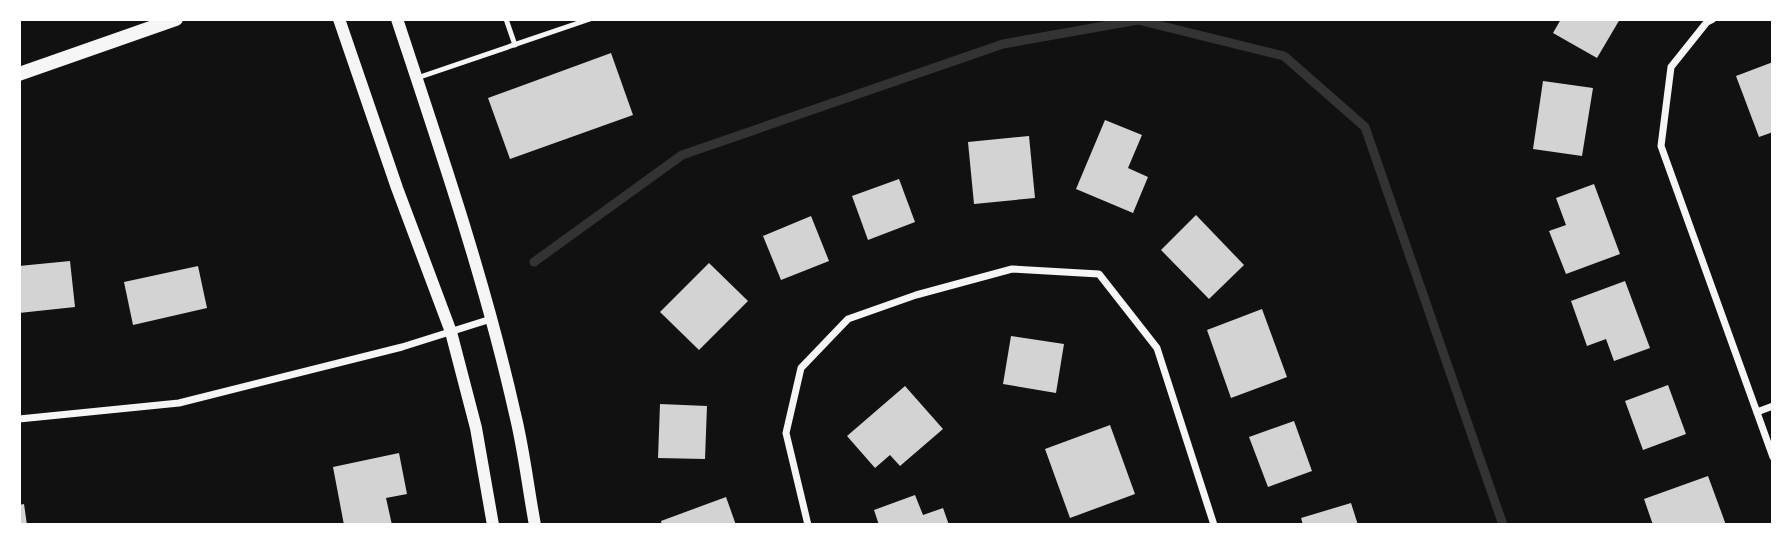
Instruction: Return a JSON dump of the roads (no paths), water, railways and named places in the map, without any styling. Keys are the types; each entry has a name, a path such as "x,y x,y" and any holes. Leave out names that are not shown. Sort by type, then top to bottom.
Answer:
{"main road":[{"path":"19,74 176,19"}],"street":[{"path":"339,19 397,188 452,332 476,428 493,525"},
{"path":"397,19 447,171 491,319 516,415 535,525"},
{"path":"1713,19 1707,22 1671,67 1661,146 1773,457"},
{"path":"808,525 786,433 801,368 848,319 916,295 1012,269 1099,274 1157,348 1214,525"},
{"path":"19,419 179,403 402,347 491,319"},
{"path":"1757,412 1773,406"}],"lane":[{"path":"506,19 515,45"},
{"path":"416,78 590,19"}],"waterway":[{"path":"534,262 682,155 1003,44 1138,20 1284,56 1365,127 1503,525"}]}
